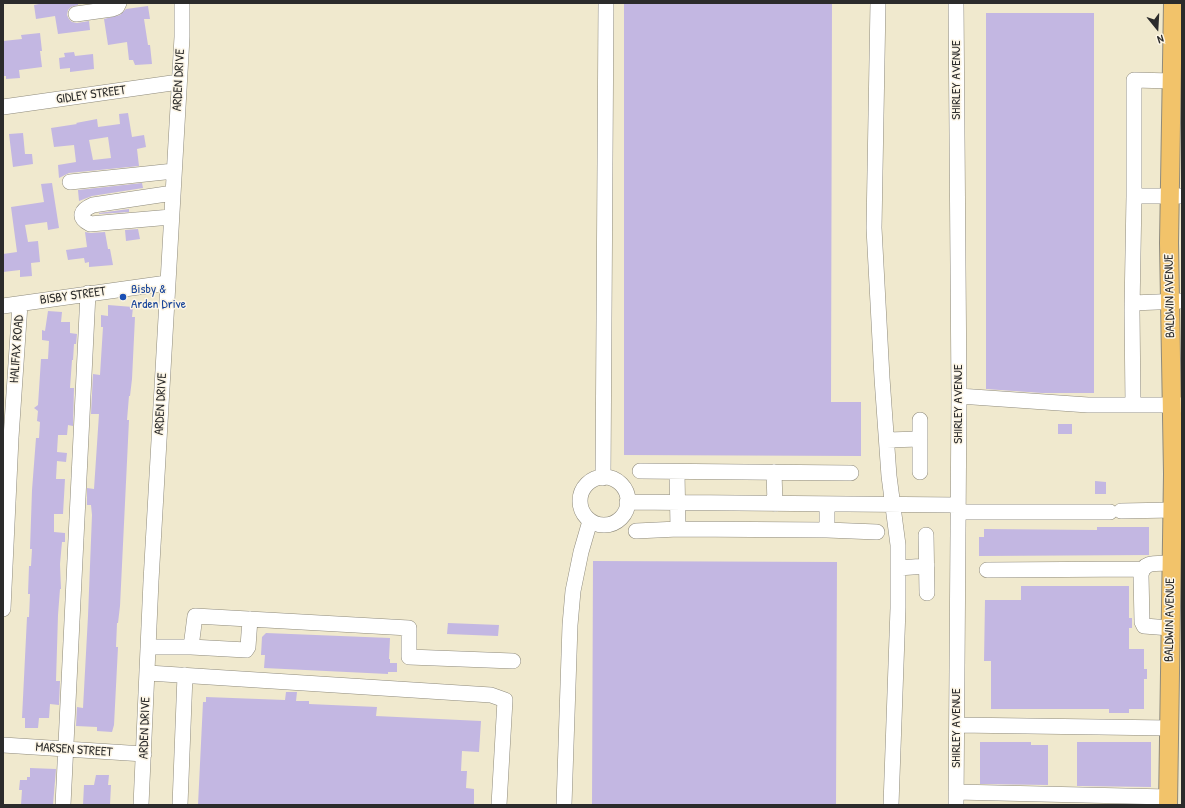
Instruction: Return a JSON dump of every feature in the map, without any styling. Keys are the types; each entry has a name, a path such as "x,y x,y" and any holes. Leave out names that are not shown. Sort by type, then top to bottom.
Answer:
{"main road":[{"name":"BALDWIN AVENUE","path":"1168,801 1172,510 1177,405 1176,196 1172,81 1173,3"}],"street":[{"path":"76,14 112,9 117,7 119,3"},
{"name":"ARDEN DRIVE","path":"142,805 167,283 182,37 182,3"},
{"path":"603,478 606,3"},
{"path":"878,3 874,228 882,378 892,506 898,545 898,608 891,805"},
{"name":"SHIRLEY AVENUE","path":"956,3 959,396 956,799"},
{"path":"1133,406 1132,303 1134,80 1172,81"},
{"name":"GIDLEY STREET","path":"3,107 179,82"},
{"path":"70,182 174,171"},
{"path":"171,218 90,224 82,217 82,212 84,208 92,204 173,193"},
{"path":"1134,196 1176,196"},
{"name":"BISBY STREET","path":"3,306 167,283"},
{"path":"63,805 88,293"},
{"path":"1132,303 1176,301"},
{"name":"HALIFAX ROAD","path":"3,609 7,439 20,304"},
{"path":"959,396 1088,405 1177,405"},
{"path":"920,420 920,472"},
{"path":"887,440 920,439"},
{"path":"640,471 851,473"},
{"path":"677,472 678,529"},
{"path":"774,472 775,504"},
{"path":"603,478 614,480 620,484 625,490 627,502 624,513 620,519 605,525 590,521 584,516 580,501 581,494 585,487 591,481 603,478"},
{"path":"627,502 892,506 958,509 1115,511 1172,510"},
{"path":"827,505 827,530"},
{"path":"564,805 570,625 573,591 581,552 590,521"},
{"path":"636,531 678,529 827,530 877,532"},
{"path":"926,535 927,593"},
{"path":"987,570 1142,569 1150,564 1171,563"},
{"path":"898,568 927,566"},
{"path":"1142,569 1142,622 1144,626 1148,627 1170,628"},
{"path":"191,648 195,616 409,628 408,657 513,661"},
{"path":"149,647 246,650 248,647 250,619"},
{"path":"148,673 491,695 505,700 499,805"},
{"path":"180,805 185,675"},
{"path":"957,725 1169,728"},
{"name":"MARSEN STREET","path":"3,745 144,754"},
{"path":"956,799 1168,801"}],"building":[{"path":"44,3 78,3 78,5 71,7 68,10 67,15 72,22 77,23 89,21 90,30 58,34 55,16 36,19 34,5"},
{"path":"624,3 832,3 831,402 861,402 861,456 624,455"},
{"path":"148,6 150,19 144,19 148,45 150,45 152,64 135,65 133,60 129,60 127,42 108,45 104,19 120,15 126,9"},
{"path":"986,13 1094,13 1094,393 1042,393 986,389"},
{"path":"40,33 42,67 19,70 20,78 6,79 6,76 3,76 3,41 22,39 21,35"},
{"path":"74,52 75,56 93,54 94,69 70,72 70,68 60,69 59,58 65,57 64,53"},
{"path":"128,113 132,137 144,135 146,147 137,149 139,166 69,173 59,178 58,165 76,162 74,145 54,147 51,128 97,119 98,127 120,124 119,114","holes":["108,137 111,158 93,160 89,140"]},
{"path":"23,133 25,154 32,154 33,164 13,167 9,134"},
{"path":"52,183 59,228 48,230 47,222 25,225 28,242 38,241 40,262 31,263 32,276 20,277 20,270 3,272 3,254 17,252 11,207 44,202 41,184"},
{"path":"142,183 143,188 92,196 79,201 78,190"},
{"path":"129,209 129,212 99,214 99,213"},
{"path":"138,229 140,239 126,241 125,230"},
{"path":"85,232 105,232 113,265 89,267 89,262 85,263 84,258 68,260 66,250 87,247"},
{"path":"108,305 133,307 132,317 135,317 132,379 127,420 129,420 120,606 117,623 116,647 118,647 114,725 112,732 97,731 97,727 76,726 77,707 83,708 88,616 92,515 91,505 87,505 87,488 94,489 99,414 91,414 93,374 100,375 103,327 101,327 101,315 108,316"},
{"path":"48,311 62,312 61,322 70,322 70,333 77,334 76,344 74,344 70,388 74,388 73,426 68,425 67,435 58,435 57,452 67,453 66,462 57,461 56,479 65,479 63,514 54,514 54,532 65,533 65,542 62,542 60,564 61,589 58,615 56,681 60,681 59,705 50,704 49,718 39,718 38,728 25,728 25,718 22,718 27,617 29,617 29,566 31,566 32,549 30,549 32,490 36,438 39,438 40,422 37,421 38,411 34,408 38,405 41,359 48,359 49,341 42,340 42,330 45,331"},
{"path":"1058,424 1072,424 1072,434 1058,434"},
{"path":"1095,481 1106,482 1106,494 1095,494"},
{"path":"1097,527 1149,527 1149,555 979,556 979,537 984,537 984,529 1097,530"},
{"path":"593,561 837,562 836,805 592,805"},
{"path":"1021,586 1129,586 1129,618 1132,618 1132,628 1129,628 1129,649 1144,649 1144,669 1147,669 1147,679 1144,679 1144,709 1129,709 1129,713 1109,713 1109,709 991,709 991,661 984,661 985,600 1021,600"},
{"path":"448,623 499,625 498,636 447,634"},
{"path":"266,633 390,638 389,659 390,663 397,663 397,672 388,672 388,674 264,668 265,655 261,655 262,637"},
{"path":"286,692 297,692 296,701 309,701 309,704 377,707 376,716 481,721 479,752 462,751 461,771 467,771 466,788 474,789 474,805 198,805 203,702 206,702 206,697 285,700"},
{"path":"980,742 1031,742 1031,745 1048,745 1048,785 980,784"},
{"path":"1077,742 1151,742 1151,787 1077,786"},
{"path":"30,768 56,769 53,805 21,805 22,790 19,790 20,780 27,780 27,777 30,777"},
{"path":"96,775 109,775 108,785 111,785 110,805 83,805 84,785 94,785"}],"place":[{"name":"Bisby & Arden Drive","path":"123,297"}]}
